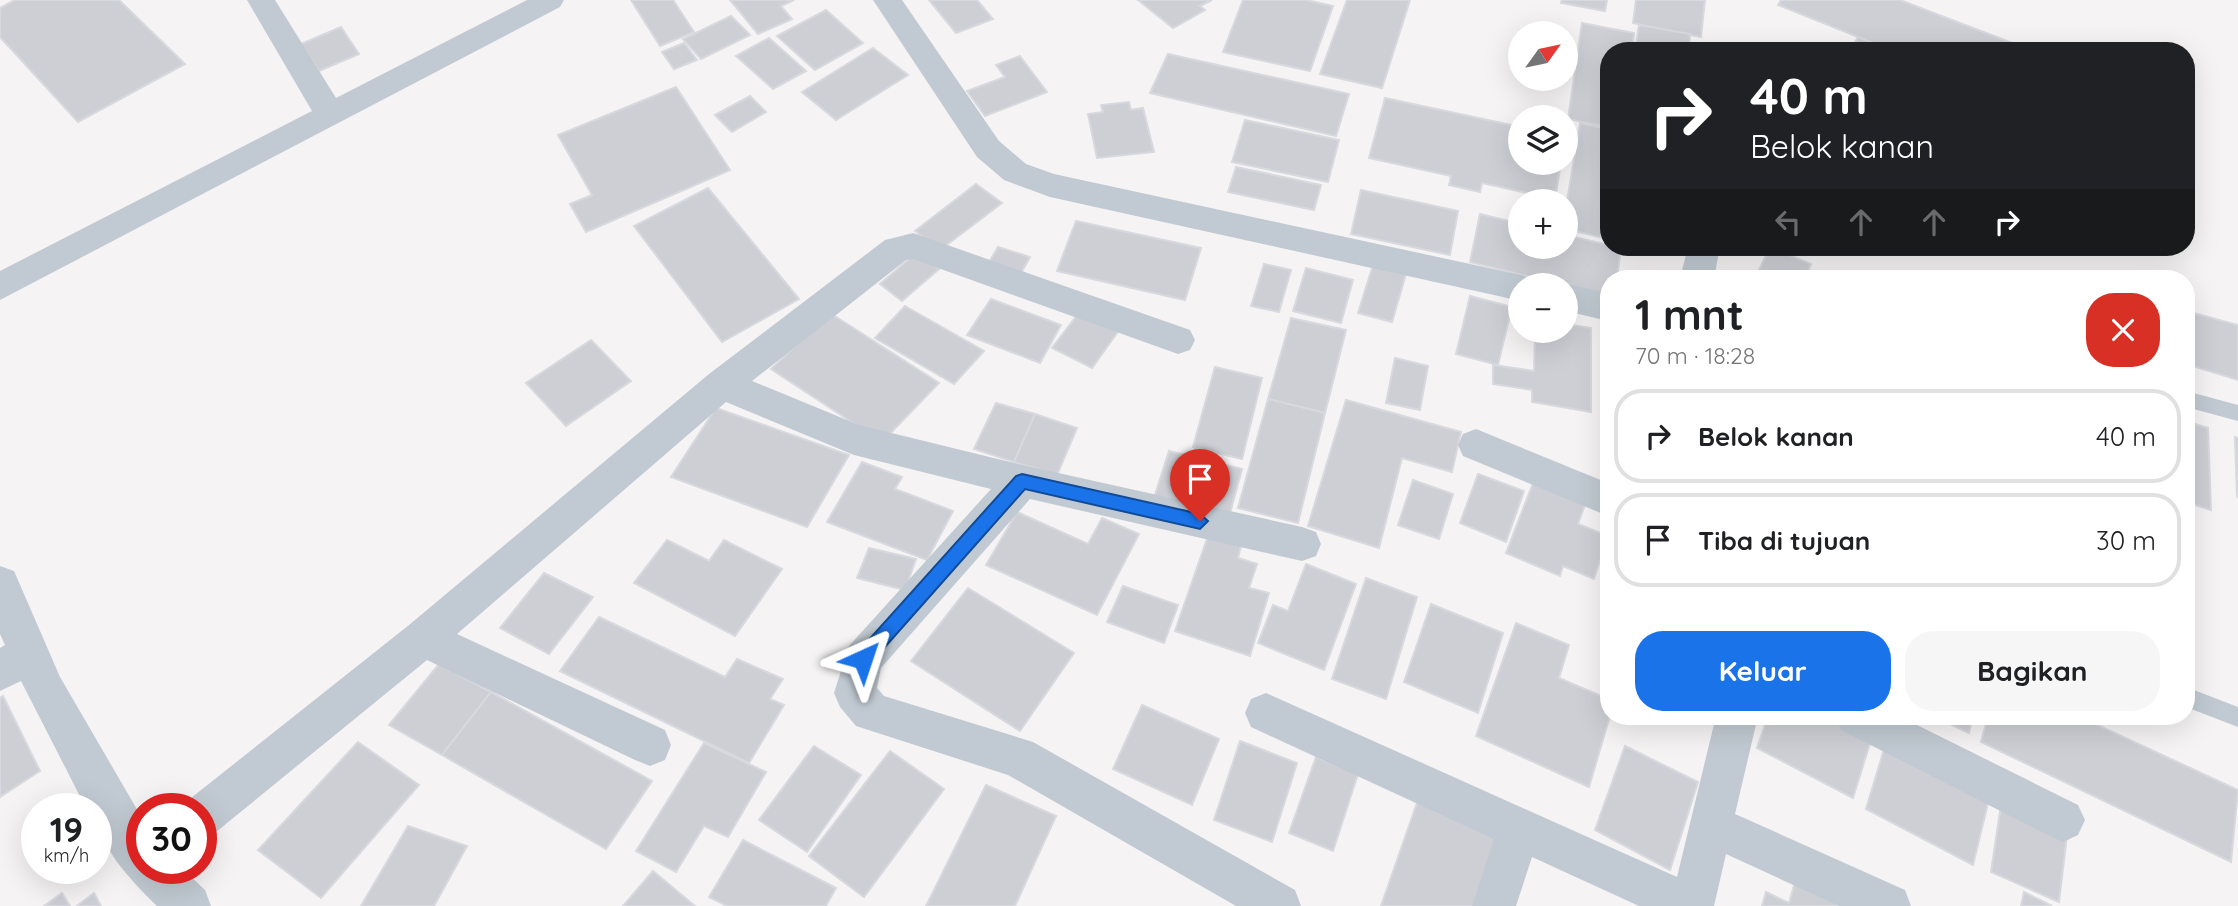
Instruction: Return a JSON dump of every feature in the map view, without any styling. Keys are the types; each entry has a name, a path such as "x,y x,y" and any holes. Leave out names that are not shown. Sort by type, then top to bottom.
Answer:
{"street":[{"path":"261,0 330,115"},
{"path":"0,288 550,0"},
{"path":"887,0 988,149 1015,172 1050,185 1508,285"},
{"path":"217,804 423,638 722,384 904,245 942,254 1178,340"},
{"path":"1578,301 1600,305"},
{"path":"722,384 854,439 1022,481 1302,544"},
{"path":"1476,444 1600,497"},
{"path":"1022,481 863,659 855,693 871,712 1018,757 1279,906"},
{"path":"0,584 13,663 126,834"},
{"path":"423,638 650,745"},
{"path":"1266,713 1691,906 1735,725"},
{"path":"1874,725 2063,820"},
{"path":"1711,825 1889,906"},
{"path":"1494,906 1520,828"},
{"path":"166,884 189,906"}],"lane":[{"path":"2195,401 2238,413"},
{"path":"2195,700 2238,717"}],"building":[{"path":"15,0 119,0 185,64 78,122 0,37 0,8"},
{"path":"631,0 673,0 694,32 660,46"},
{"path":"730,0 794,0 781,6 792,19 758,34"},
{"path":"929,0 977,0 993,19 956,33"},
{"path":"1138,0 1212,0 1200,6 1205,10 1173,28"},
{"path":"1243,0 1306,0 1333,6 1310,71 1223,52"},
{"path":"1347,0 1410,0 1382,88 1320,74"},
{"path":"1562,0 1607,0 1605,11 1561,3"},
{"path":"1636,0 1705,0 1701,37 1633,23"},
{"path":"1781,0 1900,0 2010,42 1870,42 1778,5"},
{"path":"826,10 863,43 815,70 777,36"},
{"path":"731,16 750,35 701,59 683,39"},
{"path":"1582,23 1634,33 1633,42 1600,42 1600,125 1578,121 1578,105 1570,105 1572,91 1578,91 1578,50"},
{"path":"1639,25 1690,34 1690,42 1636,42"},
{"path":"341,27 359,54 319,71 301,44"},
{"path":"1858,37 1870,42 1855,42"},
{"path":"769,38 806,71 773,89 736,56"},
{"path":"684,43 697,60 674,69 662,52"},
{"path":"873,48 908,75 836,120 802,92"},
{"path":"1168,54 1349,94 1336,136 1150,93"},
{"path":"1020,56 1047,92 985,116 967,91 1005,77 996,65"},
{"path":"676,87 730,170 586,232 570,204 592,195 558,135"},
{"path":"750,96 766,112 732,132 715,115"},
{"path":"1385,98 1508,124 1508,175 1559,175 1557,189 1509,189 1482,183 1480,192 1449,185 1451,176 1369,158"},
{"path":"1129,102 1131,110 1143,108 1154,152 1097,158 1088,114 1103,112 1101,105"},
{"path":"1245,120 1339,140 1328,182 1232,162"},
{"path":"1580,123 1600,127 1600,237 1578,232 1578,189 1569,189 1571,175 1578,175"},
{"path":"1236,167 1321,185 1314,210 1228,192"},
{"path":"976,184 1002,203 940,250 915,231"},
{"path":"708,188 799,299 722,342 634,226"},
{"path":"1361,190 1458,211 1450,255 1351,234"},
{"path":"1480,214 1508,221 1508,259 1578,259 1578,238 1600,243 1600,256 1620,256 1618,270 1600,270 1600,294 1578,289 1578,273 1515,273 1470,262"},
{"path":"1076,221 1201,248 1185,300 1057,271"},
{"path":"998,247 1030,257 1021,273 989,262"},
{"path":"916,253 939,269 902,301 880,284"},
{"path":"1766,256 1792,256 1811,264 1808,270 1759,270"},
{"path":"1264,264 1291,270 1279,312 1251,306"},
{"path":"1373,265 1406,274 1392,322 1358,313"},
{"path":"1306,268 1353,280 1341,323 1293,311"},
{"path":"1470,296 1508,306 1508,324 1498,365 1456,354"},
{"path":"991,299 1061,325 1040,363 967,335"},
{"path":"905,306 984,351 954,384 875,338"},
{"path":"1081,310 1120,329 1092,368 1052,348"},
{"path":"830,313 939,383 882,442 771,369"},
{"path":"2195,313 2238,325 2238,380 2195,367"},
{"path":"1291,318 1346,330 1325,413 1268,399"},
{"path":"1578,326 1591,328 1591,412 1532,402 1532,390 1493,384 1493,365 1534,371 1535,343 1578,343"},
{"path":"591,340 631,381 566,426 526,383"},
{"path":"1395,358 1428,366 1420,410 1386,403"},
{"path":"1215,367 1262,378 1242,459 1193,447"},
{"path":"1268,399 1325,413 1298,523 1238,508"},
{"path":"1346,400 1461,432 1452,472 1402,458 1379,548 1308,526"},
{"path":"996,403 1035,414 1014,462 974,449"},
{"path":"716,408 849,455 807,527 671,477"},
{"path":"1035,414 1077,428 1057,475 1014,462"},
{"path":"2195,424 2208,428 2211,510 2195,505"},
{"path":"2235,437 2238,438 2238,497 2237,496"},
{"path":"1169,451 1242,469 1229,517 1154,498"},
{"path":"862,462 902,477 895,489 953,511 927,560 827,522"},
{"path":"1478,474 1524,491 1506,542 1460,523"},
{"path":"1535,478 1587,499 1578,524 1600,533 1600,561 1594,579 1563,566 1560,576 1506,553"},
{"path":"1413,480 1453,494 1439,539 1398,525"},
{"path":"1017,512 1088,544 1102,518 1139,534 1097,615 986,565"},
{"path":"1208,536 1241,546 1238,558 1257,564 1249,588 1269,593 1250,656 1175,631"},
{"path":"667,540 709,561 724,540 782,569 735,636 634,583"},
{"path":"869,548 916,559 905,590 857,578"},
{"path":"1306,564 1356,584 1324,670 1258,643 1273,605 1288,611"},
{"path":"544,573 593,597 549,654 500,628"},
{"path":"1366,578 1417,597 1386,699 1332,679"},
{"path":"1123,586 1178,605 1164,643 1107,622"},
{"path":"968,588 1074,653 1020,731 911,661"},
{"path":"1431,604 1503,633 1478,713 1404,682"},
{"path":"599,617 725,677 737,659 783,679 770,699 784,705 749,763 560,671"},
{"path":"1516,623 1569,645 1559,678 1600,696 1600,725 1607,725 1589,787 1476,736"},
{"path":"439,664 491,692 442,755 389,725"},
{"path":"491,692 652,781 606,849 442,755"},
{"path":"3,696 40,771 0,797 0,698"},
{"path":"1142,705 1219,739 1192,805 1113,769"},
{"path":"1765,725 1840,725 1871,740 1853,798 1757,748"},
{"path":"1952,725 1971,725 1969,733"},
{"path":"1986,725 2097,725 2238,790 2231,862 1981,742"},
{"path":"1240,741 1297,763 1272,842 1214,820"},
{"path":"358,742 419,785 321,898 258,850"},
{"path":"704,743 766,772 728,837 704,826 676,872 636,851"},
{"path":"814,746 861,775 807,852 759,820"},
{"path":"1625,746 1698,782 1670,870 1595,830"},
{"path":"1885,746 1989,799 1973,865 1866,809"},
{"path":"890,751 944,789 864,897 809,856"},
{"path":"1316,757 1358,774 1333,851 1289,833"},
{"path":"986,785 1056,816 1015,906 926,906"},
{"path":"1418,800 1510,842 1491,906 1381,906"},
{"path":"2001,805 2067,835 2059,902 1991,872"},
{"path":"408,826 467,846 434,906 361,906"},
{"path":"743,840 836,888 826,906 727,906 709,897"},
{"path":"653,871 695,906 623,906"},
{"path":"1797,875 1858,906 1762,906 1766,892 1789,903"},
{"path":"2024,892 2052,906 2021,906"},
{"path":"62,893 70,906 44,906"},
{"path":"94,893 101,906 77,906"}],"route":[{"path":"863,659 1022,481 1200,521"}]}
